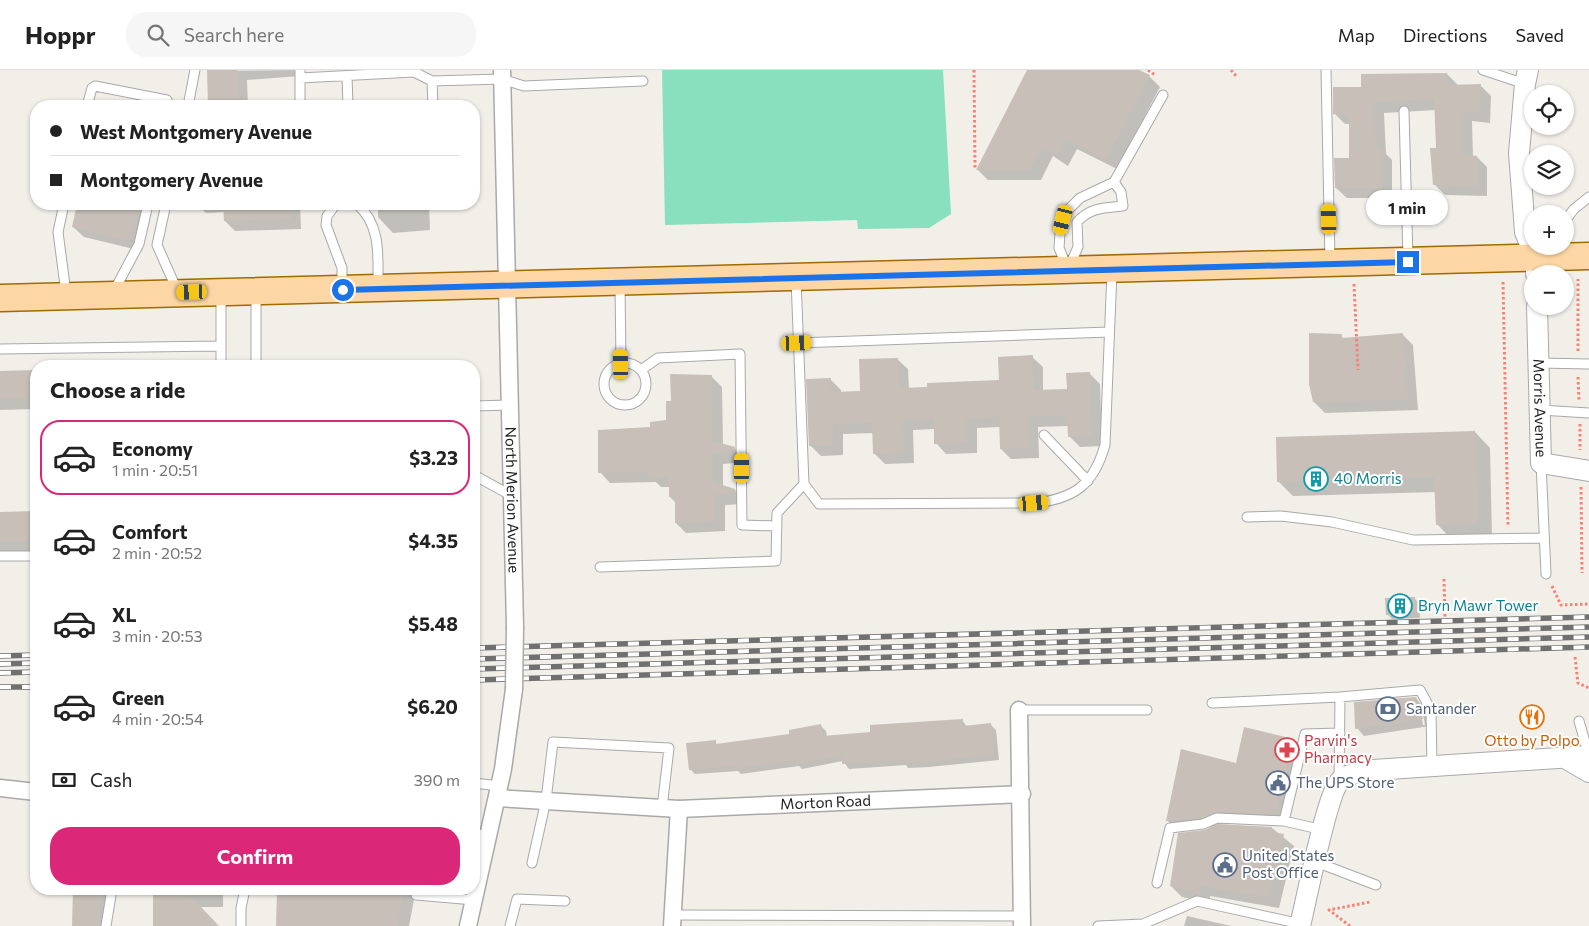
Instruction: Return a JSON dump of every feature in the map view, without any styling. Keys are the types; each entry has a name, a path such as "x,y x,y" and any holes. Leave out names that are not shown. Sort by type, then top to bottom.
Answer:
{"main road":[{"path":"0,298 1068,269 1539,260 1589,256"}],"street":[{"name":"North Merion Avenue","path":"481,835 498,792 514,689 515,627 502,75"},
{"path":"1527,77 1519,153 1525,232 1539,260"},
{"name":"Morris Avenue","path":"1537,315 1540,462 1589,471"},
{"path":"1019,710 1022,794 1022,921"},
{"path":"1301,925 1329,803 1339,782 1351,774 1373,770 1589,756"},
{"path":"1565,758 1589,772"},
{"path":"0,789 30,792"},
{"name":"Morton Road","path":"498,792 546,800 671,808 1022,794"},
{"path":"671,808 672,921"},
{"name":"North Merion Avenue","path":"468,926 475,895"}],"lane":[{"path":"189,100 196,70"},
{"path":"1326,70 1342,263"},
{"path":"1483,70 1527,77"},
{"path":"300,100 300,74 347,76 414,72 432,80 502,75 524,86 643,81"},
{"path":"347,76 348,100"},
{"path":"432,80 433,100"},
{"path":"89,100 92,88 95,86 167,100"},
{"path":"1068,269 1059,248 1060,233 1068,210 1080,198 1114,182 1163,94"},
{"path":"1404,111 1408,262"},
{"path":"1068,269 1078,247 1078,222 1086,213 1095,208 1123,206 1121,192 1114,182"},
{"path":"1574,209 1589,197"},
{"path":"63,210 58,232 66,296"},
{"path":"113,294 139,244 147,210"},
{"path":"165,210 157,245 178,293"},
{"path":"332,210 327,216 326,225 342,268 343,290"},
{"path":"363,210 375,230 378,252 378,288"},
{"path":"796,277 797,343 804,484 819,504 1034,503 1054,501 1073,494 1088,481 1099,464 1105,445 1112,269"},
{"path":"620,281 621,364"},
{"path":"256,291 256,360"},
{"path":"221,292 221,360"},
{"path":"797,343 1109,332"},
{"path":"0,349 220,346"},
{"path":"641,370 658,358 740,354 742,525 777,526"},
{"path":"628,363 641,370 647,384 645,391 636,403 622,406 609,399 604,385 608,371 621,364 628,363"},
{"path":"1538,363 1589,364"},
{"path":"480,406 510,405"},
{"path":"1540,410 1589,413"},
{"path":"1044,435 1088,481"},
{"path":"1540,462 1546,574"},
{"path":"480,478 512,496"},
{"path":"600,566 776,561 777,513 804,484"},
{"path":"1247,517 1280,516 1332,522 1413,540 1544,538"},
{"path":"0,556 30,556"},
{"path":"1212,702 1340,697 1420,690 1431,710 1432,766"},
{"path":"1339,782 1340,697"},
{"path":"1019,710 1147,710"},
{"path":"1579,721 1589,756"},
{"path":"1284,821 1304,734 1340,733"},
{"path":"532,863 546,800 553,742 669,748 671,808"},
{"path":"480,785 498,792"},
{"path":"1157,883 1170,828 1203,824 1217,818 1284,821 1323,830"},
{"path":"1316,862 1376,885"},
{"path":"106,926 111,895"},
{"path":"241,926 241,908 244,895"},
{"path":"416,895 474,900"},
{"path":"510,926 517,900 565,902"},
{"path":"1098,926 1144,924 1197,902 1301,925"},
{"path":"672,921 1022,921"}],"path":[{"path":"974,70 975,168"},
{"path":"1149,70 1155,75"},
{"path":"1231,70 1237,77"},
{"path":"1342,263 1358,370"},
{"path":"1503,282 1508,538"},
{"path":"1580,547 1582,573"},
{"path":"1546,574 1561,605 1589,604"},
{"path":"1444,579 1444,617"},
{"path":"1575,657 1578,683 1589,688"},
{"path":"1350,926 1329,910 1370,902"}],"green space":[{"path":"662,70 943,70 951,214 929,228 858,229 857,220 665,225"}],"building":[{"path":"207,70 237,70 238,100 208,100"},
{"path":"1027,70 1139,70 1150,75 1106,160 1066,139 1057,156 1042,147 1030,170 976,170"},
{"path":"1447,73 1448,85 1481,84 1480,113 1462,112 1463,155 1477,156 1477,186 1433,185 1430,148 1436,148 1434,99 1374,102 1376,148 1382,148 1382,188 1335,188 1334,158 1349,158 1349,115 1333,114 1333,87 1361,87 1361,74"},
{"path":"76,210 138,210 131,241 72,227"},
{"path":"223,210 290,210 291,219 224,221"},
{"path":"1309,333 1342,334 1342,338 1403,333 1408,400 1313,402 1309,384"},
{"path":"1033,355 1034,390 1067,389 1066,373 1090,372 1092,436 1068,437 1067,415 1028,417 1029,448 1000,449 999,417 967,418 967,443 934,444 934,419 903,420 904,452 873,454 872,423 833,424 833,445 809,446 806,379 831,378 831,392 860,391 859,359 898,358 899,388 927,387 927,383 999,380 998,357"},
{"path":"30,370 30,399 0,399 0,371"},
{"path":"670,374 712,375 713,441 735,447 735,452 713,454 713,482 735,489 735,493 715,495 715,521 675,523 675,496 669,497 669,477 649,477 649,472 598,473 598,430 650,427 650,422 666,420 666,401 671,401"},
{"name":"40 Morris","path":"1475,431 1478,523 1436,525 1434,477 1277,482 1276,437"},
{"path":"30,511 30,541 0,542 0,512"},
{"name":"Bryn Mawr Tower","path":"1415,597 1416,613 1386,615 1385,598"},
{"name":"Santander","path":"1416,697 1423,719 1355,729 1354,702"},
{"path":"963,719 963,726 991,723 994,755 923,762 902,763 902,760 842,764 842,756 796,765 795,761 734,769 734,766 689,770 686,743 716,740 716,744 789,734 789,730 821,724 823,736 870,732 870,725"},
{"path":"1244,727 1294,739 1275,814 1217,812 1201,818 1166,821 1181,749 1236,763"},
{"name":"United States Post Office","path":"1218,824 1272,827 1271,832 1284,834 1269,898 1200,886 1200,894 1170,886 1178,833 1204,830"},
{"path":"73,895 102,895 100,926 72,926"},
{"path":"153,895 190,895 219,926 153,926"},
{"path":"277,895 403,895 397,926 276,926"}],"railway":[{"path":"480,648 1589,617"},
{"path":"480,659 1589,627"},
{"path":"480,669 1589,637"},
{"path":"480,680 1589,647"},
{"path":"0,656 30,655"},
{"path":"0,664 30,663"},
{"path":"0,673 30,672"},
{"path":"0,687 30,687"}],"place":[{"name":"40 Morris","path":"1316,479"},
{"name":"Bryn Mawr Tower","path":"1400,606"},
{"name":"Santander","path":"1388,709"},
{"name":"Otto by Polpo","path":"1532,717"},
{"name":"Parvin's Pharmacy","path":"1287,750"},
{"name":"The UPS Store","path":"1278,783"},
{"name":"United States Post Office","path":"1225,865"}],"route":[{"path":"343,290 620,281 1408,262"}]}
